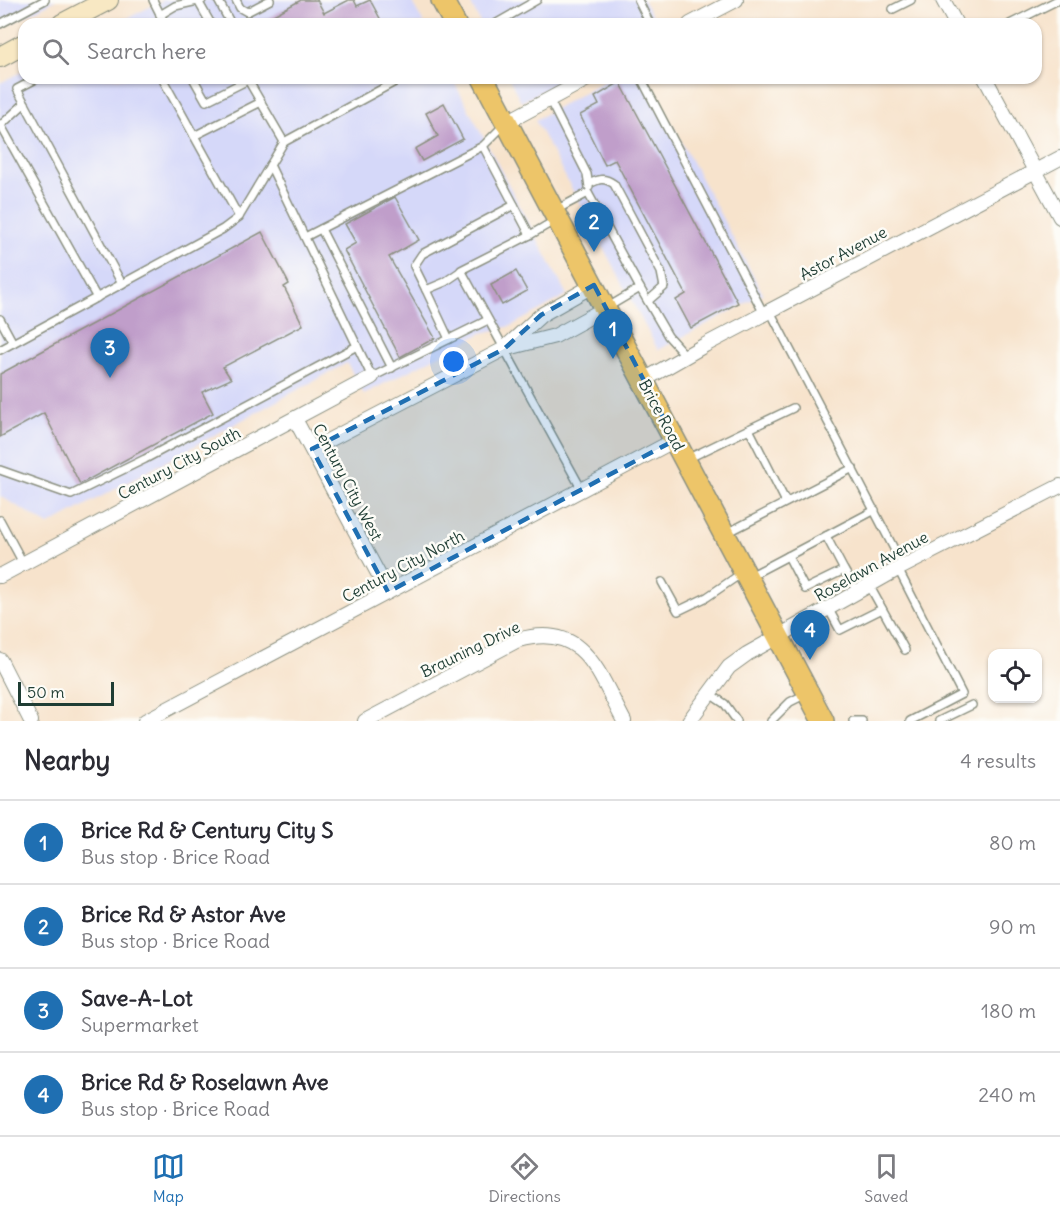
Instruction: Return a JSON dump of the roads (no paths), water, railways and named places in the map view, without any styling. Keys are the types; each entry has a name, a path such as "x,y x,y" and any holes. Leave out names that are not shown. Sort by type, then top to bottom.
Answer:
{"main road":[{"path":"74,18 108,0"},
{"path":"442,0 451,18"},
{"path":"0,57 18,47"},
{"name":"Brice Road","path":"489,84 507,122 823,721"}],"street":[{"path":"943,0 953,18"},
{"path":"701,18 729,2"},
{"path":"507,122 578,84"},
{"path":"988,84 1060,217"},
{"name":"Astor Avenue","path":"644,380 767,312 1060,158"},
{"path":"504,349 541,315 594,285"},
{"path":"312,449 504,349 555,336 606,308"},
{"name":"Century City South","path":"0,576 372,377"},
{"name":"Century City West","path":"295,419 388,592"},
{"name":"Century City North","path":"145,721 675,440"},
{"name":"Roselawn Avenue","path":"689,721 729,667 778,636 901,567 1060,486"},
{"name":"Brauning Drive","path":"365,721 518,640 546,634 560,637 585,652 624,721"},
{"path":"0,660 31,721"}],"lane":[{"path":"0,24 45,0"},
{"path":"153,0 162,18"},
{"path":"160,15 175,6 200,0 208,18"},
{"path":"218,0 228,18"},
{"path":"236,0 240,8 247,12 270,0"},
{"path":"506,18 537,0"},
{"path":"638,0 647,18"},
{"path":"893,9 911,0"},
{"path":"1022,18 1058,0"},
{"path":"27,84 17,89 122,284"},
{"path":"165,84 239,217"},
{"path":"196,84 206,102 238,84"},
{"path":"248,84 284,142"},
{"path":"0,350 223,229 239,217 284,142 391,84"},
{"path":"644,84 875,510 962,694 910,721"},
{"path":"549,99 589,188 640,288 668,336 686,356"},
{"path":"194,136 261,102"},
{"path":"25,103 0,124 97,298"},
{"path":"305,237 483,146 507,122"},
{"path":"483,146 530,235"},
{"path":"270,165 372,377 488,320"},
{"path":"426,290 445,282 461,271 530,235 600,179 608,179 614,184 664,280 664,287 648,301"},
{"path":"449,339 414,266 422,254 514,205"},
{"path":"321,229 392,368"},
{"path":"461,271 582,490"},
{"path":"606,308 640,288"},
{"path":"0,319 13,343"},
{"path":"0,470 71,495 145,459 357,346"},
{"path":"686,460 793,408"},
{"path":"749,429 786,502"},
{"path":"724,534 853,468"},
{"path":"662,582 678,611 746,574 788,556 875,510"},
{"path":"0,520 23,563"},
{"path":"826,536 844,570 882,609 905,650"},
{"path":"788,556 805,589 844,570"},
{"path":"828,608 840,630 882,609"},
{"path":"710,693 725,704 737,721"},
{"path":"771,721 790,702 809,693"},
{"path":"939,721 972,705"},
{"path":"853,721 862,721"}],"place":[{"name":"Brice Rd & Astor Ave","path":"594,252"},
{"name":"Brice Rd & Century City S","path":"613,359"},
{"name":"Save-A-Lot","path":"110,378"},
{"name":"Brice Rd & Roselawn Ave","path":"810,660"}]}
